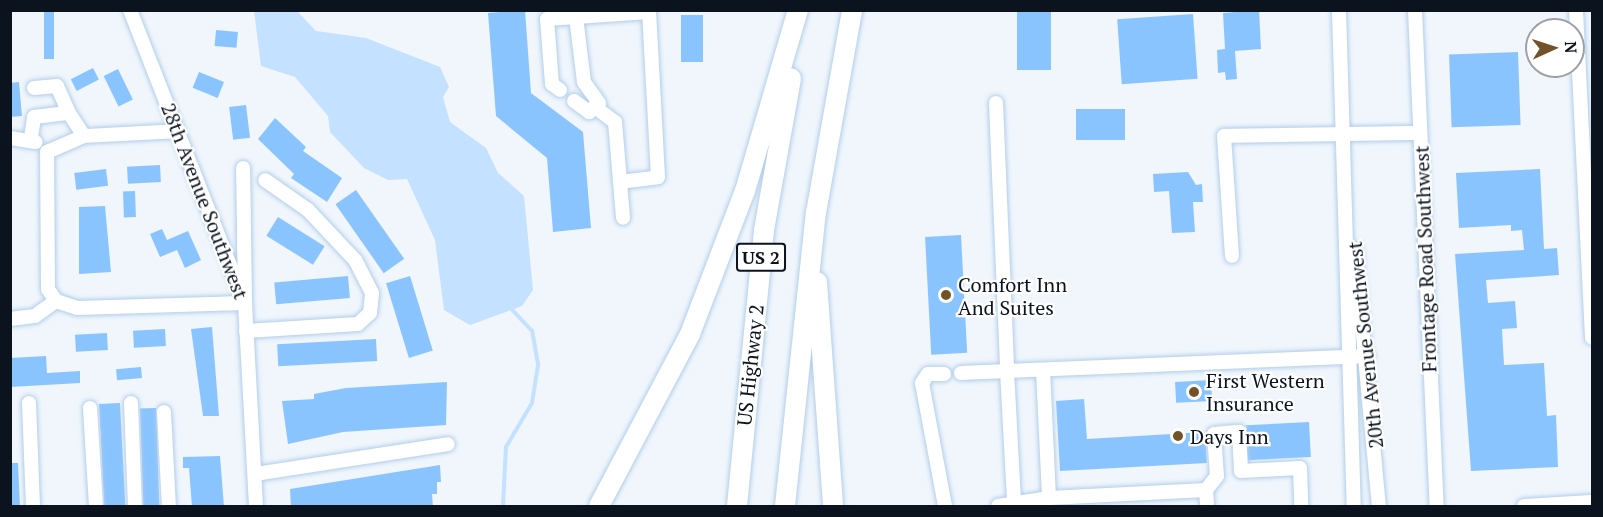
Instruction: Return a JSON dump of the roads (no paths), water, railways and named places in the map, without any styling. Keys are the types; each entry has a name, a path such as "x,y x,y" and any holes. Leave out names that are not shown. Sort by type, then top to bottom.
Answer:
{"highway":[{"path":"599,507 690,334 745,191 798,10"},
{"name":"US Highway 2","path":"737,507 764,230 804,10"},
{"name":"US 2","path":"784,507 803,311 824,170 852,10"},
{"path":"824,170 817,290 832,507"}],"street":[{"name":"28th Avenue Southwest","path":"130,10 245,303 256,507"},
{"name":"20th Avenue Southwest","path":"1339,10 1346,136 1354,507"},
{"name":"Frontage Road Southwest","path":"1415,10 1437,507"},
{"path":"1576,10 1593,338"},
{"path":"560,90 552,84 547,19 649,11 658,177 620,183"},
{"path":"574,101 589,112 599,103 584,82 576,17"},
{"path":"34,88 57,86 69,113 84,136"},
{"path":"996,103 1014,502"},
{"path":"595,107 615,122 623,218"},
{"path":"31,137 34,117 69,113"},
{"path":"50,149 84,136 178,131"},
{"path":"1232,256 1224,136 1346,136 1420,133"},
{"path":"10,138 31,137 50,149"},
{"path":"50,149 48,289 56,301 77,308 245,303 243,168"},
{"path":"246,330 358,324 370,313 372,293 355,260 308,210 265,180"},
{"name":"20th Avenue Southwest","path":"1347,184 1368,356 1380,507"},
{"path":"10,319 35,316 56,301"},
{"path":"961,373 1368,356"},
{"path":"1043,370 1049,498"},
{"path":"944,374 928,374 922,382 945,507"},
{"path":"29,403 33,507"},
{"path":"131,403 135,507"},
{"path":"90,408 96,507"},
{"path":"164,412 169,507"},
{"path":"1207,507 1206,490 1217,476 1214,434 1239,432 1240,471 1299,468 1301,507"},
{"path":"255,474 448,444"},
{"path":"998,507 1014,502 1049,498 1206,490"},
{"path":"1524,507 1593,502"}],"water":[{"path":"254,11 297,11 316,31 366,38 440,67 449,87 443,97 450,122 486,148 498,173 524,196 533,290 522,306 470,325 444,310 435,240 407,179 388,180 364,168 330,132 328,116 295,77 261,66"}],"waterway":[{"path":"503,506 506,447 532,403 538,364 532,331 509,306"}],"place":[{"name":"Comfort Inn And Suites","path":"946,295"},
{"name":"First Western Insurance","path":"1194,392"},
{"name":"Days Inn","path":"1178,436"}]}
